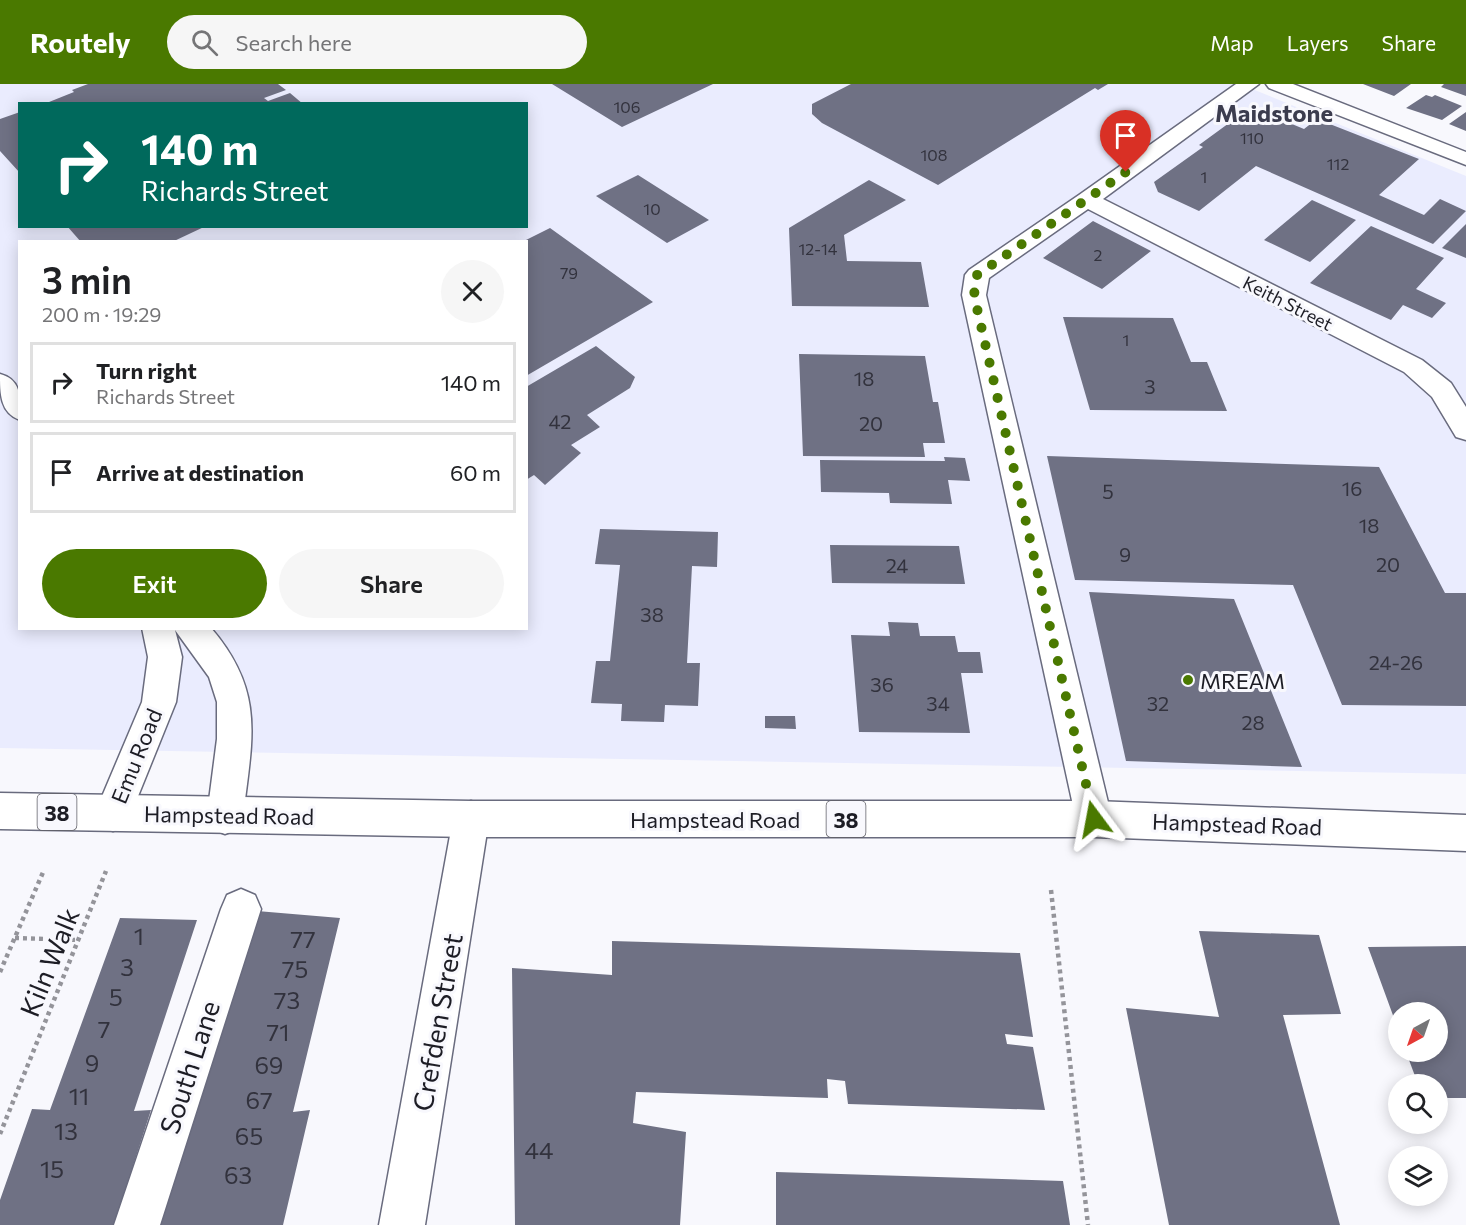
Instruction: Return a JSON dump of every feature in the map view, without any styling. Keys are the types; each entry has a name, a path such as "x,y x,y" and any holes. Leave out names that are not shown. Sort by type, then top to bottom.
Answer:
{"street":[{"path":"1094,819 974,295 977,275 1088,200 1249,84"},
{"path":"1276,84 1466,159"},
{"name":"Keith Street","path":"1088,200 1413,366 1442,390 1466,430"},
{"path":"0,383 18,407"},
{"name":"Emu Road","path":"113,813 159,702 165,657 158,630"},
{"path":"192,630 207,646 228,680 236,712 225,816"},
{"name":"Hampstead Road","path":"0,811 471,819 1094,819 1466,832"},
{"name":"Crefden Street","path":"402,1225 471,819"},
{"name":"South Lane","path":"137,1225 241,909"}],"path":[{"name":"Kiln Walk","path":"0,972 44,870"},
{"name":"Kiln Walk","path":"0,1134 106,871"},
{"path":"1052,890 1088,1225"},
{"path":"15,938 79,940"}],"shaded area":[{"path":"0,84 1240,84 1466,176 1466,774 0,748"}],"building":[{"path":"88,84 278,84 286,90 264,98 268,101 290,93 301,102 49,102 74,92 72,90"},
{"path":"552,84 713,84 622,127"},
{"path":"851,84 1108,84 1098,90 1095,88 938,185 822,123 812,114 812,104"},
{"path":"1363,84 1411,84 1394,96"},
{"path":"1444,84 1466,84 1466,96 1441,87"},
{"path":"1426,95 1432,97 1435,95 1462,106 1442,120 1406,108"},
{"path":"1251,107 1304,129 1317,119 1419,159 1379,195 1424,215 1440,199 1466,211 1433,244 1256,166 1199,211 1158,192 1154,182 1203,147 1199,145"},
{"path":"1466,112 1466,131 1449,124"},
{"path":"18,113 18,171 0,151 0,119"},
{"path":"638,175 709,220 667,243 596,196"},
{"path":"869,180 906,200 844,235 847,261 921,262 929,307 792,306 789,228"},
{"path":"1312,200 1356,220 1310,262 1264,240"},
{"path":"1093,221 1151,251 1102,289 1043,258"},
{"path":"1466,224 1466,258 1442,248"},
{"path":"1371,226 1444,258 1416,289 1446,303 1432,318 1403,305 1391,320 1310,283"},
{"path":"69,228 202,228 176,240 79,240"},
{"path":"550,228 653,302 528,375 528,240 526,240"},
{"path":"1063,317 1173,318 1191,362 1207,362 1227,411 1090,410"},
{"path":"596,346 635,377 630,388 587,415 600,427 571,445 581,453 545,485 534,475 528,479 528,386"},
{"path":"799,354 925,356 933,402 938,402 945,443 923,443 925,457 803,456"},
{"path":"1047,456 1379,467 1445,593 1466,593 1466,706 1342,705 1293,585 1075,580"},
{"path":"944,457 965,458 970,481 948,480 952,504 890,503 889,493 821,492 820,460 945,461"},
{"path":"600,529 718,532 717,567 692,566 687,663 700,663 698,706 665,705 664,722 621,721 622,704 591,703 596,661 610,661 620,565 595,564"},
{"path":"830,545 959,546 965,584 832,583"},
{"name":"MREAM","path":"1089,592 1234,599 1302,767 1126,761"},
{"path":"888,622 918,623 920,636 955,636 958,652 980,652 983,673 961,673 970,733 859,732 851,635 890,636"},
{"path":"765,716 795,716 796,729 765,728"},
{"path":"257,911 340,918 293,1112 310,1110 283,1225 158,1225"},
{"path":"120,918 197,920 134,1111 151,1110 114,1225 0,1225 0,1200 32,1109 50,1110"},
{"path":"1199,931 1319,935 1341,1014 1283,1015 1340,1225 1169,1225 1126,1008 1219,1017"},
{"path":"612,941 1020,953 1033,1037 1005,1034 1007,1044 1033,1047 1045,1110 848,1104 845,1081 827,1079 828,1098 636,1092 633,1123 686,1132 680,1225 515,1225 512,968 612,975"},
{"path":"1466,946 1466,1098 1448,1098 1448,1074 1414,1074 1410,1062 1448,1062 1448,1002 1388,1002 1368,947"},
{"path":"776,1172 1063,1181 1070,1225 776,1225"}],"place":[{"name":"MREAM","path":"1188,680"}],"district":[{"name":"Maidstone","path":"1274,112"}],"route":[{"path":"1094,819 974,295 977,275 1126,172"}]}
